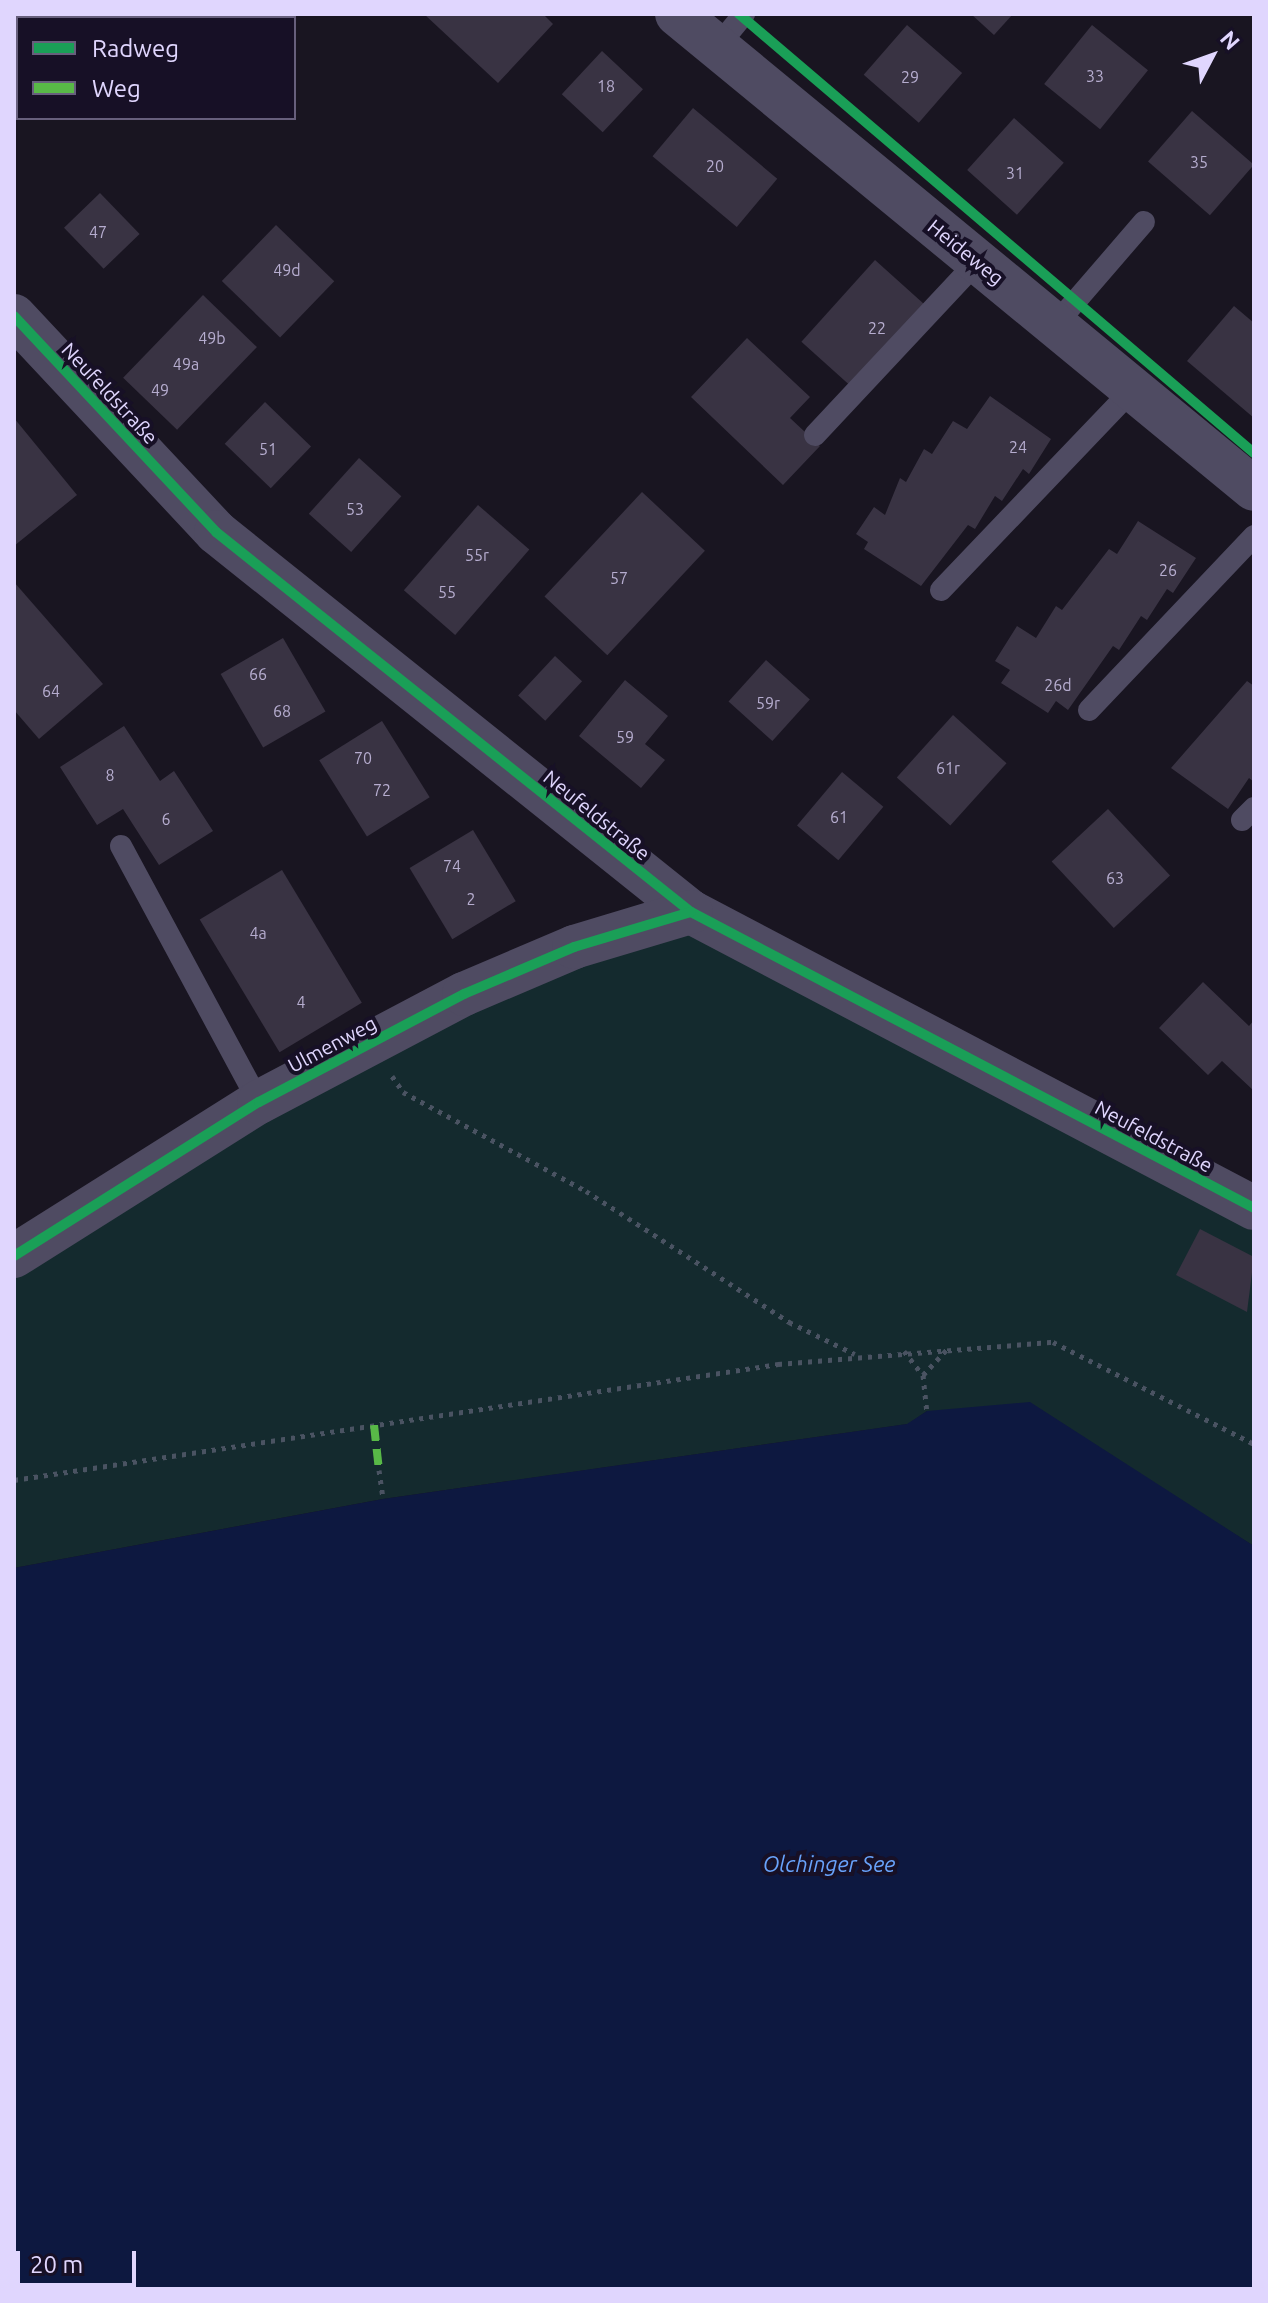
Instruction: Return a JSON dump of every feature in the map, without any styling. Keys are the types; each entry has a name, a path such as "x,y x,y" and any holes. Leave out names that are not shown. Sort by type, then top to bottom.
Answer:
{"street":[{"name":"Heideweg","path":"677,14 1254,489"},
{"name":"Neufeldstraße","path":"14,316 216,532 691,912 1254,1208"},
{"name":"Ulmenweg","path":"14,1256 259,1102 369,1045 574,947 691,912"}],"lane":[{"path":"717,47 744,14"},
{"path":"1055,325 1144,222"},
{"path":"815,435 977,262"},
{"path":"941,590 1133,389"},
{"path":"1089,710 1254,536"},
{"path":"121,846 259,1102"}],"path":[{"path":"369,1045 403,1092 586,1191 789,1322 855,1355"},
{"path":"14,1480 484,1404 855,1355 1053,1342 1254,1444"},
{"path":"923,1375 948,1349"},
{"path":"904,1351 923,1375 927,1411"},
{"path":"379,1470 383,1499"}],"green space":[{"path":"691,912 1254,1208 1254,1546 1173,1496 927,1411 908,1424 383,1499 14,1568 14,1256 259,1102"}],"water":[{"name":"Olchinger See","path":"1030,1402 1254,1546 1254,2289 14,2289 14,1568 383,1499 907,1424 927,1411"}],"building":[{"path":"424,14 543,14 553,24 498,83"},
{"path":"971,14 1013,14 994,35"},
{"path":"907,25 962,73 919,123 864,75"},
{"path":"1092,25 1148,70 1100,129 1044,84"},
{"path":"602,51 643,89 603,132 562,94"},
{"path":"693,108 777,179 737,227 653,156"},
{"path":"1192,111 1254,165 1210,215 1148,162"},
{"path":"1014,118 1064,163 1017,215 967,170"},
{"path":"100,193 140,234 104,269 64,228"},
{"path":"276,225 334,281 280,337 222,281"},
{"path":"875,260 927,307 853,389 801,342"},
{"path":"203,295 257,347 177,430 123,378"},
{"path":"1234,306 1254,323 1254,418 1187,361"},
{"path":"747,338 810,397 790,418 820,446 783,485 691,397"},
{"path":"990,396 1051,439 1029,474 1023,469 1002,501 995,496 975,529 968,525 921,586 864,549 868,542 856,534 874,507 885,515 900,478 906,482 924,449 932,454 953,421 967,429"},
{"path":"265,402 311,446 271,488 225,444"},
{"path":"14,418 77,495 14,546"},
{"path":"359,458 401,496 351,552 309,514"},
{"path":"642,492 705,551 607,655 544,597"},
{"path":"478,505 529,550 455,635 404,590"},
{"path":"1138,521 1196,558 1173,593 1167,589 1147,620 1141,616 1119,650 1113,646 1068,710 1056,701 1048,713 1001,683 1010,670 995,661 1017,626 1036,638 1056,606 1062,610 1109,549 1117,554"},
{"path":"14,582 103,684 39,739 14,710"},
{"path":"283,638 326,712 263,748 221,674"},
{"path":"555,656 582,681 545,721 518,695"},
{"path":"766,660 810,699 772,741 729,702"},
{"path":"625,680 668,716 645,744 665,760 641,788 579,736"},
{"path":"1247,681 1254,686 1254,782 1249,778 1228,809 1171,768"},
{"path":"953,715 1007,763 950,826 897,777"},
{"path":"382,721 430,797 367,837 319,760"},
{"path":"124,726 160,781 174,771 213,831 159,865 123,809 97,825 60,767"},
{"path":"842,772 883,807 838,860 797,826"},
{"path":"1108,809 1170,876 1114,928 1052,862"},
{"path":"473,830 516,901 452,939 410,868"},
{"path":"282,870 362,1003 280,1052 200,919"},
{"path":"1203,982 1249,1026 1254,1020 1254,1091 1222,1061 1208,1075 1159,1028"},
{"path":"1200,1229 1254,1257 1247,1312 1176,1275"}],"marked path":[{"path":"374,1425 379,1470"}],"cycle path":[{"path":"739,14 1254,453"},
{"path":"14,316 216,532 691,912 1254,1208"},
{"path":"14,1256 259,1102 464,994 574,947 691,912"}]}
